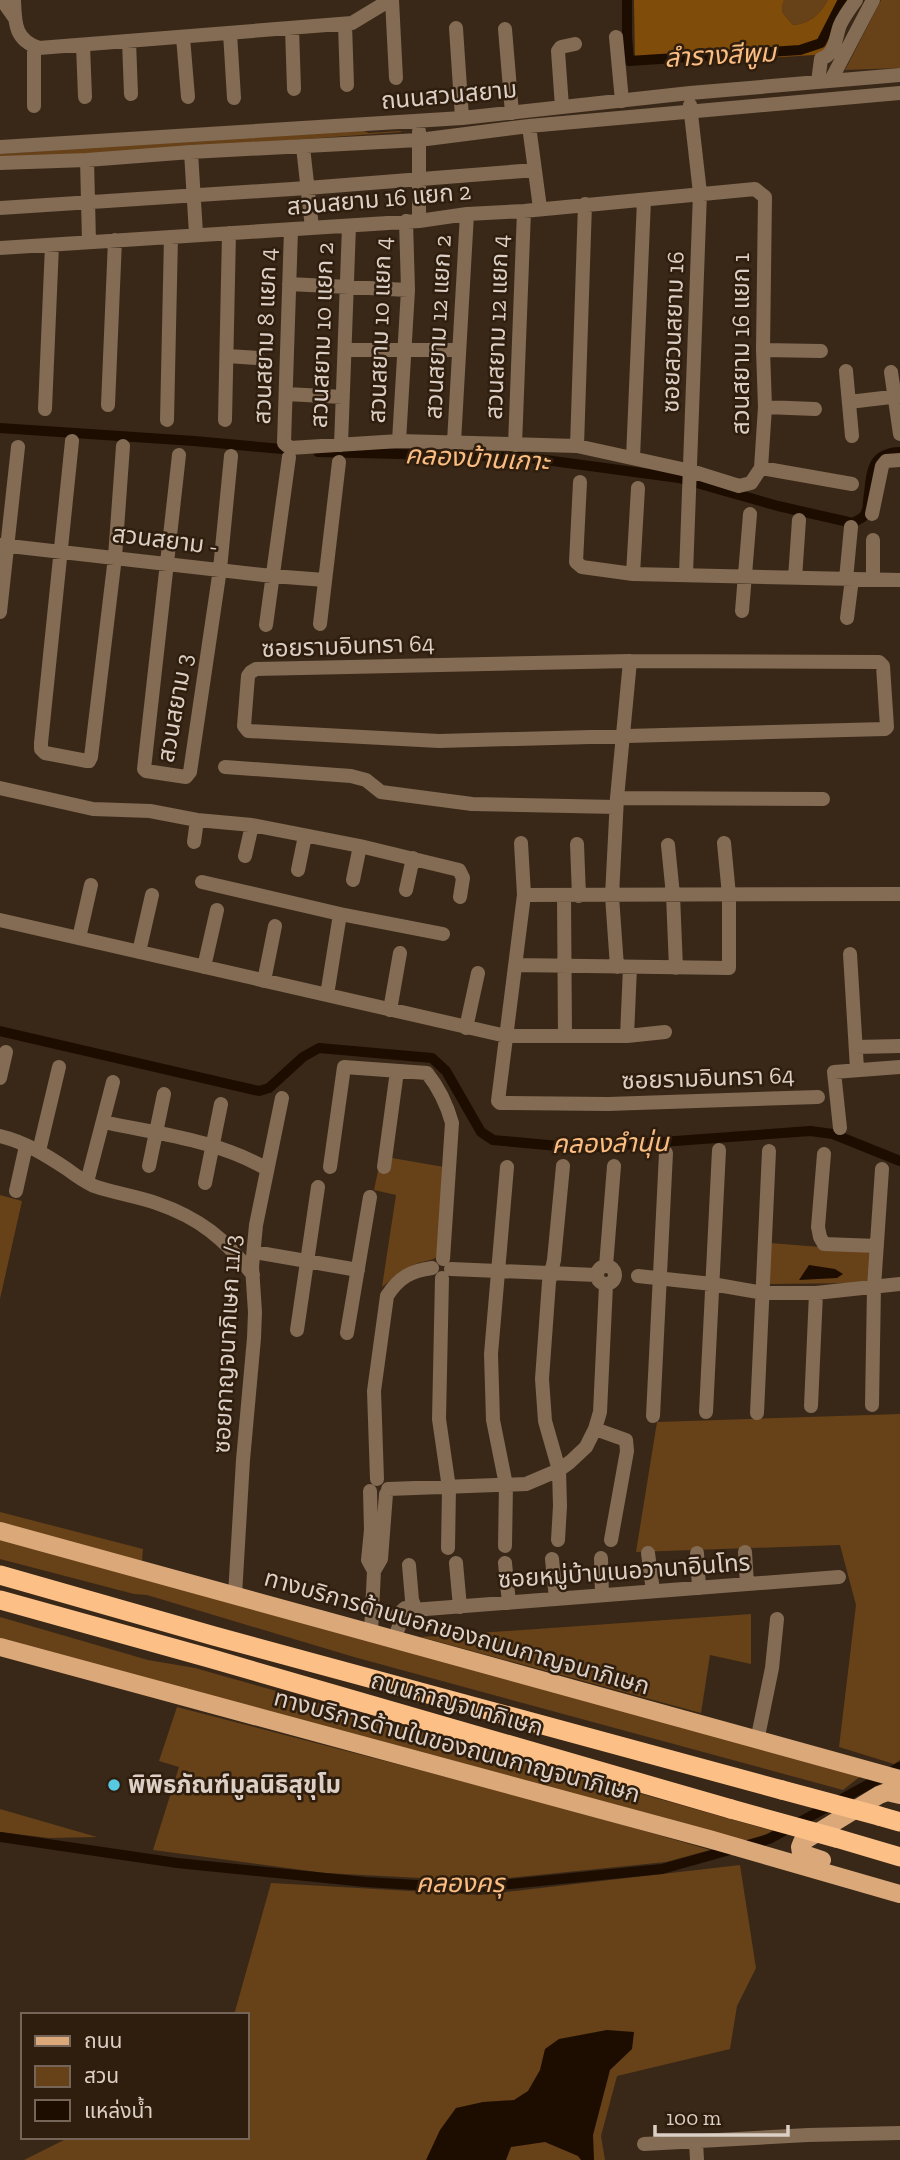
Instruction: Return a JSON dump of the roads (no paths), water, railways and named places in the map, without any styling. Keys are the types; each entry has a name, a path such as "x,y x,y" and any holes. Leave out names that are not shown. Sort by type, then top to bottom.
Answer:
{"highway":[{"name":"ถนนกาญจนาภิเษก","path":"0,1575 900,1822"},
{"name":"ถนนกาญจนาภิเษก","path":"0,1600 900,1857"}],"main road":[{"name":"ทางบริการด้านนอกของถนนกาญจนาภิเษก","path":"0,1531 235,1595 397,1622 757,1741 900,1780"},
{"name":"ทางบริการด้านในของถนนกาญจนาภิเษก","path":"0,1647 900,1892"},
{"path":"900,1795 887,1792 873,1798 802,1842 799,1850 801,1853 873,1877 900,1892"}],"street":[{"path":"2,0 15,18"},
{"path":"14,0 20,35 26,44 39,48 345,24 362,18 391,0 396,78"},
{"path":"825,81 821,59 833,50 841,23 856,0"},
{"path":"825,81 873,0"},
{"path":"345,24 347,85"},
{"path":"292,28 293,89"},
{"path":"456,28 462,118"},
{"path":"505,29 512,113"},
{"path":"230,33 234,98"},
{"path":"183,37 188,97"},
{"path":"617,37 622,100"},
{"path":"129,41 131,94"},
{"path":"83,44 85,97"},
{"path":"562,107 558,51 561,47 575,44"},
{"path":"34,47 34,106"},
{"name":"ถนนสวนสยาม","path":"0,147 462,118 690,93 900,75"},
{"name":"ซอยสวนสยาม 16","path":"686,574 700,193 690,93"},
{"name":"ถนนสวนสยาม","path":"0,163 419,140 529,127 900,93"},
{"name":"สวนสยาม 10 แยก 4","path":"399,442 418,180 418,121"},
{"path":"529,127 540,208"},
{"path":"303,147 312,228"},
{"path":"191,152 196,234"},
{"path":"88,160 89,242"},
{"path":"0,208 89,204 535,170"},
{"name":"สวนสยาม 16 แยก 2","path":"0,248 349,226 700,193 755,189 761,192"},
{"name":"สวนสยาม 16 แยก 1","path":"691,478 739,486 751,483 761,468 765,407 765,197 761,192"},
{"path":"633,458 644,200"},
{"path":"577,446 584,204"},
{"name":"สวนสยาม 12 แยก 4","path":"515,445 524,211"},
{"name":"สวนสยาม 12 แยก 2","path":"454,442 467,214"},
{"name":"สวนสยาม 10 แยก 2","path":"341,445 349,226"},
{"name":"สวนสยาม 8 แยก 4","path":"291,230 284,443 290,448 341,445"},
{"path":"225,420 229,233"},
{"path":"167,419 171,237"},
{"path":"108,405 115,240"},
{"path":"45,409 52,245"},
{"path":"289,284 408,290"},
{"path":"345,350 459,350"},
{"path":"763,351 821,351"},
{"path":"227,356 258,358"},
{"path":"846,371 852,436"},
{"path":"891,372 897,397 900,434"},
{"path":"286,394 343,397"},
{"path":"849,402 897,397"},
{"path":"765,407 815,409"},
{"path":"72,441 41,749 45,753 86,761 91,757 116,557 123,446"},
{"path":"341,445 454,442 577,446 633,458 691,478"},
{"path":"0,612 4,545 18,447"},
{"name":"สวนสยาม 3","path":"179,455 144,769 186,778 190,772 220,569 231,456"},
{"path":"266,625 289,457"},
{"path":"872,513 882,466 886,461 900,460"},
{"path":"320,624 339,463"},
{"path":"761,468 852,484"},
{"path":"580,482 578,566 633,574 900,580"},
{"path":"633,574 638,488"},
{"path":"742,611 750,514"},
{"path":"795,578 799,520"},
{"path":"847,618 851,527"},
{"path":"873,540 873,579"},
{"name":"สวนสยาม -","path":"4,545 272,576 325,579"},
{"path":"627,1036 624,967 612,896 622,737 630,661"},
{"name":"ซอยรามอินทรา 64","path":"630,661 882,663 887,728 439,741 248,731 244,726 248,676 256,669 630,661"},
{"path":"226,767 351,776 374,784 381,792 472,804 823,799"},
{"path":"0,788 93,809 150,811 197,820 253,825 412,858 459,870 463,877 460,897"},
{"path":"194,842 197,820"},
{"path":"245,856 253,825"},
{"path":"298,870 305,836"},
{"path":"515,965 729,968 729,895 724,842"},
{"name":"ซอยรามอินทรา 64","path":"521,843 524,895 498,1101 503,1104 608,1104 818,1097"},
{"path":"577,845 579,896"},
{"path":"668,845 676,968"},
{"path":"353,880 360,846"},
{"path":"405,890 412,858"},
{"path":"202,882 340,914 443,934"},
{"path":"79,938 91,885"},
{"path":"524,895 900,894"},
{"path":"139,952 152,895"},
{"path":"564,896 565,1037"},
{"path":"204,967 217,910"},
{"path":"327,995 340,914"},
{"name":"ซอยรามอินทรา 64","path":"0,920 506,1037 627,1036 665,1032"},
{"path":"264,981 275,926"},
{"path":"390,1010 400,953"},
{"path":"850,954 857,1069"},
{"path":"467,1028 478,973"},
{"path":"856,1047 900,1046"},
{"path":"0,1078 6,1052"},
{"path":"16,1191 59,1067"},
{"path":"330,1167 344,1067 427,1073 435,1083 452,1123 442,1268 439,1419 449,1488 448,1548"},
{"path":"841,1128 834,1072 900,1067"},
{"path":"384,1167 397,1071"},
{"path":"87,1182 113,1082"},
{"path":"149,1167 164,1094"},
{"name":"ซอยกาญจนาภิเษก 11/3","path":"235,1595 254,1338 253,1275 256,1225 282,1098"},
{"path":"205,1183 221,1104"},
{"path":"103,1122 212,1145 247,1157 267,1169"},
{"path":"0,1136 33,1148 87,1182 157,1203 195,1219 216,1233 253,1275"},
{"path":"706,1412 719,1150"},
{"path":"757,1413 769,1151"},
{"path":"653,1416 666,1153"},
{"path":"824,1154 818,1227 824,1244 877,1246"},
{"path":"380,1488 526,1484 559,1470 586,1447 600,1412 614,1166"},
{"path":"505,1546 506,1485 493,1420 491,1354 507,1167"},
{"path":"558,1540 561,1506 559,1470 545,1421 542,1379 563,1167"},
{"path":"872,1405 874,1287 882,1169"},
{"path":"297,1331 318,1187"},
{"path":"347,1333 370,1197"},
{"path":"254,1252 358,1270"},
{"path":"397,1622 368,1560 380,1488 374,1391 387,1296 404,1276 419,1270 442,1268 635,1275 764,1293 816,1293 900,1284"},
{"path":"811,1406 816,1293"},
{"path":"595,1429 626,1440 627,1451 611,1540"},
{"path":"745,1552 747,1584"},
{"path":"648,1553 653,1591"},
{"path":"697,1553 699,1588"},
{"path":"601,1558 602,1595"},
{"path":"552,1559 556,1599"},
{"path":"456,1563 460,1606"},
{"path":"505,1563 509,1603"},
{"path":"397,1622 412,1600 409,1565"},
{"name":"ซอยหมู่บ้านเนอวานาอินโทร","path":"397,1622 460,1606 839,1577"},
{"path":"757,1741 772,1668 777,1619"},
{"path":"644,2144 900,2133"},
{"path":"696,2142 697,2160"}],"water":[{"path":"809,1265 835,1269 843,1274 837,1278 799,1280"},
{"path":"607,2030 634,2032 632,2049 610,2070 593,2135 594,2160 581,2160 578,2156 545,2142 511,2147 506,2160 426,2160 440,2130 456,2108 483,2102 514,2100 528,2091 540,2070 545,2049 559,2039"}],"waterway":[{"name":"ลำรางสีพูม","path":"627,0 629,61 800,50 821,43 843,0"},
{"name":"คลองบ้านเกาะ","path":"0,428 293,450"},
{"name":"คลองบ้านเกาะ","path":"318,452 523,457 679,478 778,506 853,523 863,517 866,511 871,475 877,461 890,453 900,452"},
{"name":"คลองลำนุ่น","path":"0,1031 259,1091 269,1088 303,1057 319,1048 432,1058 446,1071 481,1132 493,1140 580,1148 810,1131 833,1134 900,1161"},
{"name":"คลองครุ","path":"0,1837 177,1863 365,1882 469,1888 662,1869 769,1839 900,1767"}],"place":[{"name":"พิพิธภัณฑ์มูลนิธิสุขุโม","path":"114,1785"}]}
